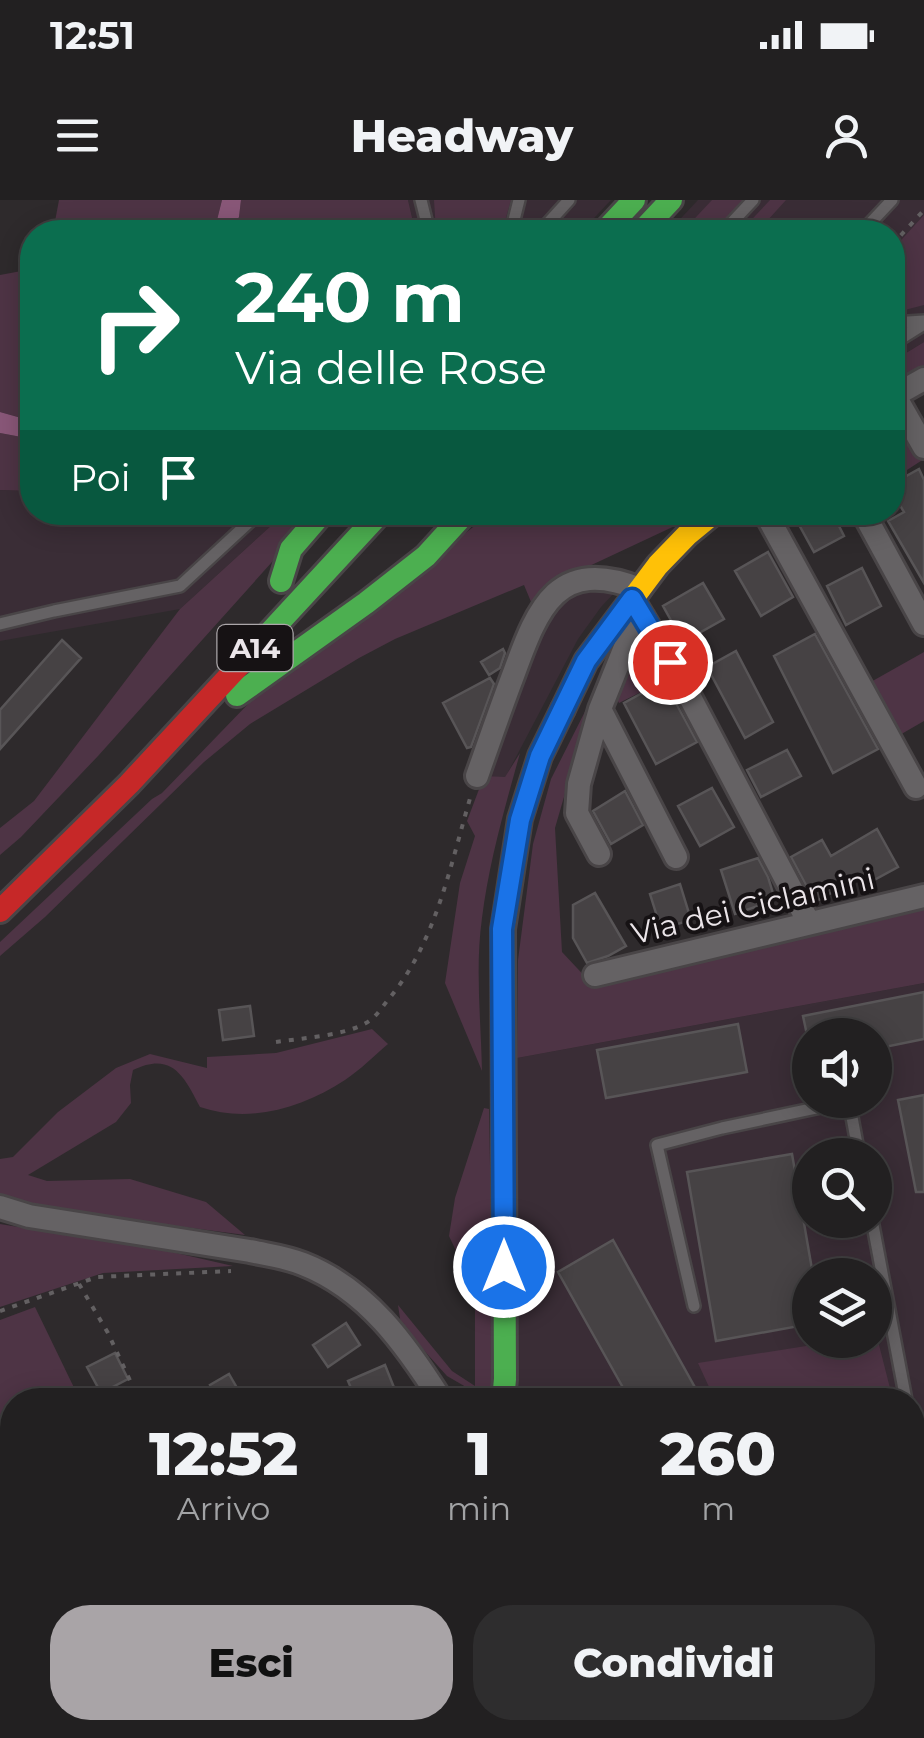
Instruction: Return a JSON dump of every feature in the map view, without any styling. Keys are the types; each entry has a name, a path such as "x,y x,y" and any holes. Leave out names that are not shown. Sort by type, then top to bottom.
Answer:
{"main road":[{"path":"615,220 634,200"},
{"path":"652,220 671,200"},
{"name":"A14","path":"312,525 291,548 275,588 333,525"},
{"name":"A14","path":"0,911 130,784 370,525"},
{"path":"130,784 152,782 240,692 366,604 426,556 454,525"},
{"path":"504,1388 502,929 520,820 540,756 586,661 638,602 658,564 700,525"}],"street":[{"path":"905,415 924,447"},
{"path":"773,525 916,786"},
{"path":"870,525 924,624"},
{"path":"476,776 530,629 550,597 577,581 620,581 638,602 809,922"},
{"path":"599,854 577,813 579,784 600,709 638,602"},
{"path":"600,709 676,857"},
{"name":"Via dei Ciclamini","path":"595,974 924,896"},
{"path":"0,1207 29,1216 250,1251 305,1264 359,1298 383,1320 433,1388"}],"lane":[{"path":"551,220 570,200"},
{"path":"734,220 753,200"},
{"path":"873,220 892,200"},
{"path":"0,624 180,586 246,525"},
{"path":"694,1306 657,1145 792,1113"},
{"path":"875,1238 904,1388"}],"path":[{"path":"905,231 924,210"},
{"path":"276,1042 357,1028 370,1020 399,988 434,920 476,776"},
{"path":"0,1311 97,1278 238,1271 250,1251"},
{"path":"79,1284 133,1388"}],"shaded area":[{"path":"59,200 222,200 217,220 55,220"},
{"path":"222,200 241,200 237,220 217,220"},
{"path":"241,200 408,200 413,220 237,220"},
{"path":"408,200 611,200 592,220 413,220"},
{"path":"434,200 511,200 505,220 435,220"},
{"path":"698,200 924,200 924,342 905,354 905,220 679,220"},
{"path":"712,200 744,200 725,220 693,220"},
{"path":"770,200 786,200 768,220 751,220"},
{"path":"924,215 924,305 905,310 905,236"},
{"path":"20,271 20,418 0,412 0,275"},
{"path":"924,342 924,365 905,376 905,354"},
{"path":"0,412 20,418 20,437 0,433"},
{"path":"905,421 924,459 905,471"},
{"path":"0,433 20,437 20,491 0,490"},
{"path":"0,490 20,491 20,525 272,525 180,609 0,641"},
{"path":"272,525 305,525 98,756 0,855 0,828 34,801 180,609"},
{"path":"476,525 677,525 568,576 534,609 524,585 395,639 250,724 204,762 0,956 0,942 162,793 250,702"},
{"path":"597,585 617,590 578,639 505,778 484,776 550,611 568,594"},
{"path":"622,638 589,711 555,828 562,952 592,984 924,907 924,983 517,1058 518,960 533,844 551,779"},
{"path":"654,644 671,677 619,703 614,693 633,653"},
{"path":"924,652 924,721 898,736 869,683"},
{"path":"520,753 493,855 482,918 482,1071 445,983 460,883 475,836 467,821 484,776 505,777"},
{"path":"924,983 924,1388 515,1388 517,1058"},
{"path":"372,1029 388,1044 362,1067 328,1090 275,1110 237,1114 200,1107 182,1077 167,1065 158,1063 133,1070 131,1103 116,1122 28,1175 47,1181 130,1179 206,1202 245,1235 32,1207 0,1197 0,1159 13,1157 58,1112 116,1068 150,1054 207,1068 207,1057 276,1053"},
{"path":"484,1108 489,1109 494,1388 467,1388 447,1376 401,1325 398,1305 452,1371 475,1386 475,1254 457,1253 449,1236 455,1198"},
{"path":"0,1224 233,1266 103,1273 0,1307"},
{"path":"35,1307 74,1388 0,1388 0,1320"},
{"path":"792,1348 792,1358 882,1358 890,1388 709,1388 698,1363"}],"building":[{"path":"919,469 924,480 924,583 890,525 905,525 905,477"},
{"path":"799,525 838,525 844,536 814,552"},
{"path":"768,552 793,597 761,616 735,571"},
{"path":"862,568 881,606 846,625 827,586"},
{"path":"703,583 724,619 683,642 663,606"},
{"path":"815,634 878,749 833,773 774,656"},
{"path":"62,640 81,658 0,749 0,710"},
{"path":"503,649 500,668 489,675 481,662"},
{"path":"736,651 773,722 745,738 707,667"},
{"path":"490,678 494,684 471,747 467,748 443,703"},
{"path":"664,681 697,742 656,764 624,703"},
{"path":"787,750 801,776 761,797 747,770"},
{"path":"712,788 734,827 700,846 678,806"},
{"path":"625,791 643,825 611,844 593,811"},
{"path":"877,829 898,867 874,880 869,872 815,902 791,857 822,840 831,856"},
{"path":"758,858 775,900 735,914 721,870"},
{"path":"680,884 691,920 661,929 650,894"},
{"path":"595,893 626,946 587,963 573,938 573,905"},
{"path":"924,992 924,1039 892,1046 892,1018 803,1016"},
{"path":"250,1006 254,1036 223,1040 219,1010"},
{"path":"738,1024 747,1072 606,1098 597,1050"},
{"path":"924,1095 924,1192 916,1192 898,1100"},
{"path":"792,1154 792,1238 807,1238 810,1258 792,1258 792,1327 716,1341 687,1172"},
{"path":"613,1240 695,1388 623,1388 558,1272"},
{"path":"346,1323 360,1345 328,1367 313,1345"},
{"path":"115,1353 128,1379 111,1388 98,1388 87,1367"},
{"path":"385,1365 394,1388 351,1388 348,1381"},
{"path":"229,1374 237,1388 212,1388 210,1385"}],"traffic: fast":[{"path":"615,220 634,200"},
{"path":"652,220 671,200"},
{"path":"281,581 291,549 312,525"},
{"path":"260,643 369,525"},
{"path":"237,695 366,603 426,556 454,525"},
{"path":"504,1388 503,929 520,819 540,756 563,709"}],"traffic: slow":[{"path":"563,709 586,661 658,565 699,525"}],"traffic: jam":[{"path":"0,911 129,784 260,643"}],"route":[{"path":"504,1267 502,929 529,787 586,661 632,599 670,662"}]}
